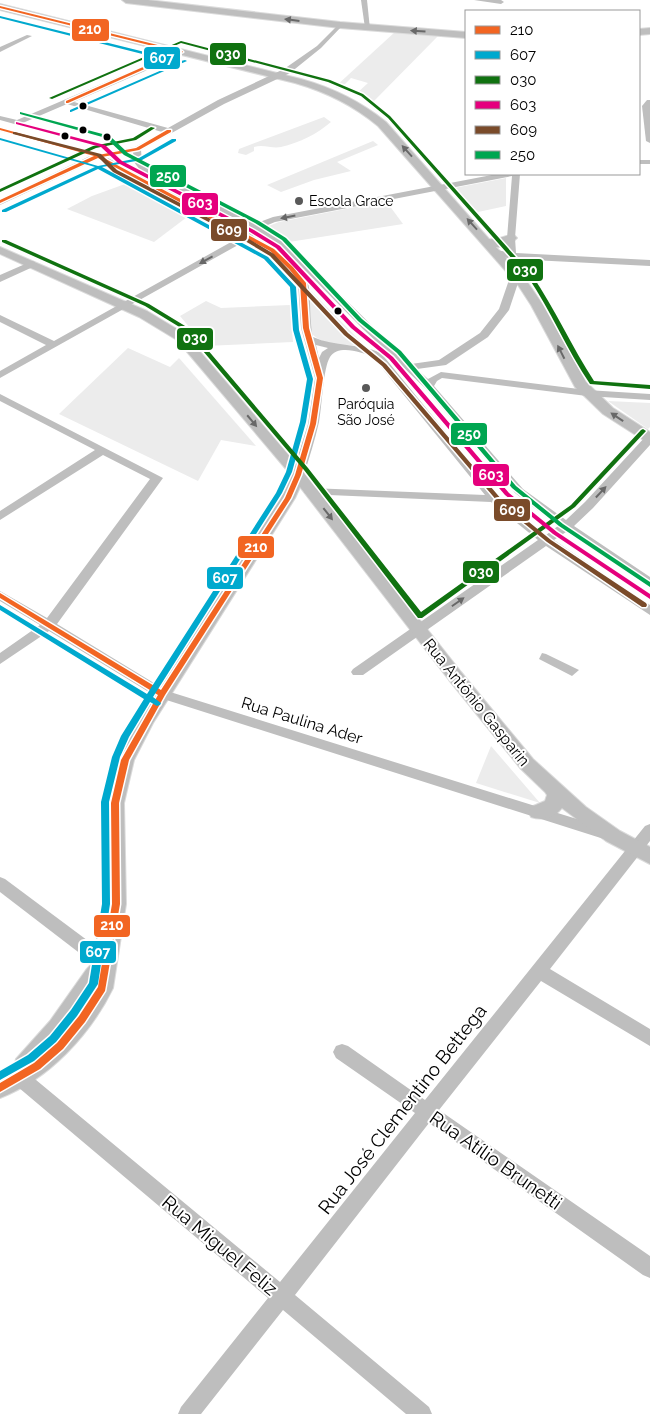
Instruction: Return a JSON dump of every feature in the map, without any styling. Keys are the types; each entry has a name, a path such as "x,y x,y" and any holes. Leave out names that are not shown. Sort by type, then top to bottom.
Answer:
{"main road":[{"path":"131,0 368,28 465,35"},
{"path":"0,7 276,75 347,98 365,109 382,124 516,274 537,305 575,377 587,393 618,418 650,438"},
{"path":"488,242 505,242 511,238"},
{"name":"Rua Antônio Gasparin","path":"0,250 154,319 180,337 298,475 515,751 554,790 613,836 643,852"},
{"path":"9,1082 49,1056 78,1025 102,988 105,963 114,924 116,904 116,803 119,781 125,760 162,694 288,498 298,475"},
{"path":"538,812 545,811 554,805 556,795 554,790"}],"street":[{"path":"364,0 368,28"},
{"path":"478,0 502,1"},
{"path":"0,202 98,156 137,149 229,98 287,71 316,50 340,25"},
{"path":"0,50 29,36"},
{"path":"0,138 12,133 18,124 181,52"},
{"path":"66,102 169,131"},
{"path":"650,102 646,106 650,141"},
{"path":"0,118 18,124"},
{"path":"0,129 98,156 104,161 272,250 301,280 308,338 320,378"},
{"path":"137,149 138,162 143,168 256,226 291,249 366,327 429,386 519,491 566,526 650,582"},
{"path":"0,375 248,236 256,226 273,220 505,175"},
{"path":"512,256 511,238 516,175"},
{"path":"497,253 512,256 650,263"},
{"path":"0,279 32,264"},
{"path":"442,376 437,369 442,363 492,328 504,310 516,274"},
{"path":"0,318 54,345"},
{"path":"308,338 320,344 336,348 366,350 374,353 382,360 494,499 545,540 650,611"},
{"path":"298,475 313,424 322,365 326,354 336,348"},
{"path":"410,367 442,363"},
{"path":"429,386 433,379 442,376 587,393 650,397"},
{"path":"0,397 157,478 48,625 0,659"},
{"path":"358,672 566,526 589,505 650,438"},
{"path":"0,516 103,450"},
{"path":"464,497 477,491 481,483"},
{"path":"310,492 494,499"},
{"name":"Rua Paulina Ader","path":"0,595 162,694 613,836"},
{"name":"Rua José Clementino Bettega","path":"188,1414 539,971 643,852 650,830"},
{"path":"0,883 105,963"},
{"path":"539,971 650,1038"},
{"name":"Rua Atílio Brunetti","path":"342,1052 650,1268"},
{"name":"Rua Miguel Feliz","path":"9,1082 281,1296 422,1414"}],"shaded area":[{"path":"395,32 438,36 373,102 355,95 368,83 351,78 340,89 335,87"},
{"path":"324,117 331,122 314,134 301,140 281,147 254,147 254,151 246,155 238,153 239,149"},
{"path":"373,141 378,145 337,162 351,171 314,180 281,192 267,185"},
{"path":"506,178 506,206 478,212 497,236 494,237 449,189"},
{"path":"136,180 195,211 154,242 67,209 92,196"},
{"path":"386,201 403,224 289,242 266,227 279,222"},
{"path":"311,291 365,346 329,343 316,338 311,333"},
{"path":"206,301 221,308 290,305 293,342 205,346 180,316"},
{"path":"128,348 170,367 179,358 256,446 221,440 198,481 59,414"},
{"path":"608,401 650,403 650,427 648,429"},
{"path":"542,653 579,670 572,676 539,659"},
{"path":"491,746 540,803 476,783"}],"transit line":[{"name":"210","path":"0,7 181,52"},
{"name":"607","path":"0,17 179,62"},
{"name":"030","path":"51,98 181,42 329,81 362,95 389,117 530,276 547,302 592,383 650,387"},
{"name":"210","path":"67,102 181,52"},
{"name":"607","path":"71,111 185,61"},
{"name":"250","path":"21,113 108,137 126,154 257,222 284,239 360,320 399,352 514,487 561,525 650,585"},
{"name":"603","path":"18,123 103,146 120,162 252,231 278,247 353,327 391,358 507,494 555,533 650,597"},
{"name":"030","path":"0,191 95,147 134,139 153,128"},
{"name":"210","path":"0,129 98,156 272,250 291,268 303,283 306,328 320,378 313,424 298,475 288,498 162,694 125,760 115,803 116,904 102,988 82,1019 60,1046 37,1066 0,1088"},
{"name":"210","path":"0,202 98,156 137,149 169,131"},
{"name":"609","path":"15,133 99,155 115,171 272,255 346,334 384,365 500,501 549,541 644,605"},
{"name":"607","path":"0,139 94,165 266,258 293,287 296,330 310,379 303,422 289,472 279,493 154,689 125,736 116,757 105,802 106,904 93,984 74,1013 53,1039 31,1058 0,1076"},
{"name":"607","path":"4,211 101,166 140,159 174,140"},
{"name":"030","path":"4,241 147,305 188,330 306,469 420,616 573,506 643,431"},
{"name":"210","path":"0,595 162,694"},
{"name":"607","path":"0,607 157,703"}],"place":[{"name":"Escola Grace","path":"299,201"},
{"name":"Paróquia São José","path":"366,388"}]}
